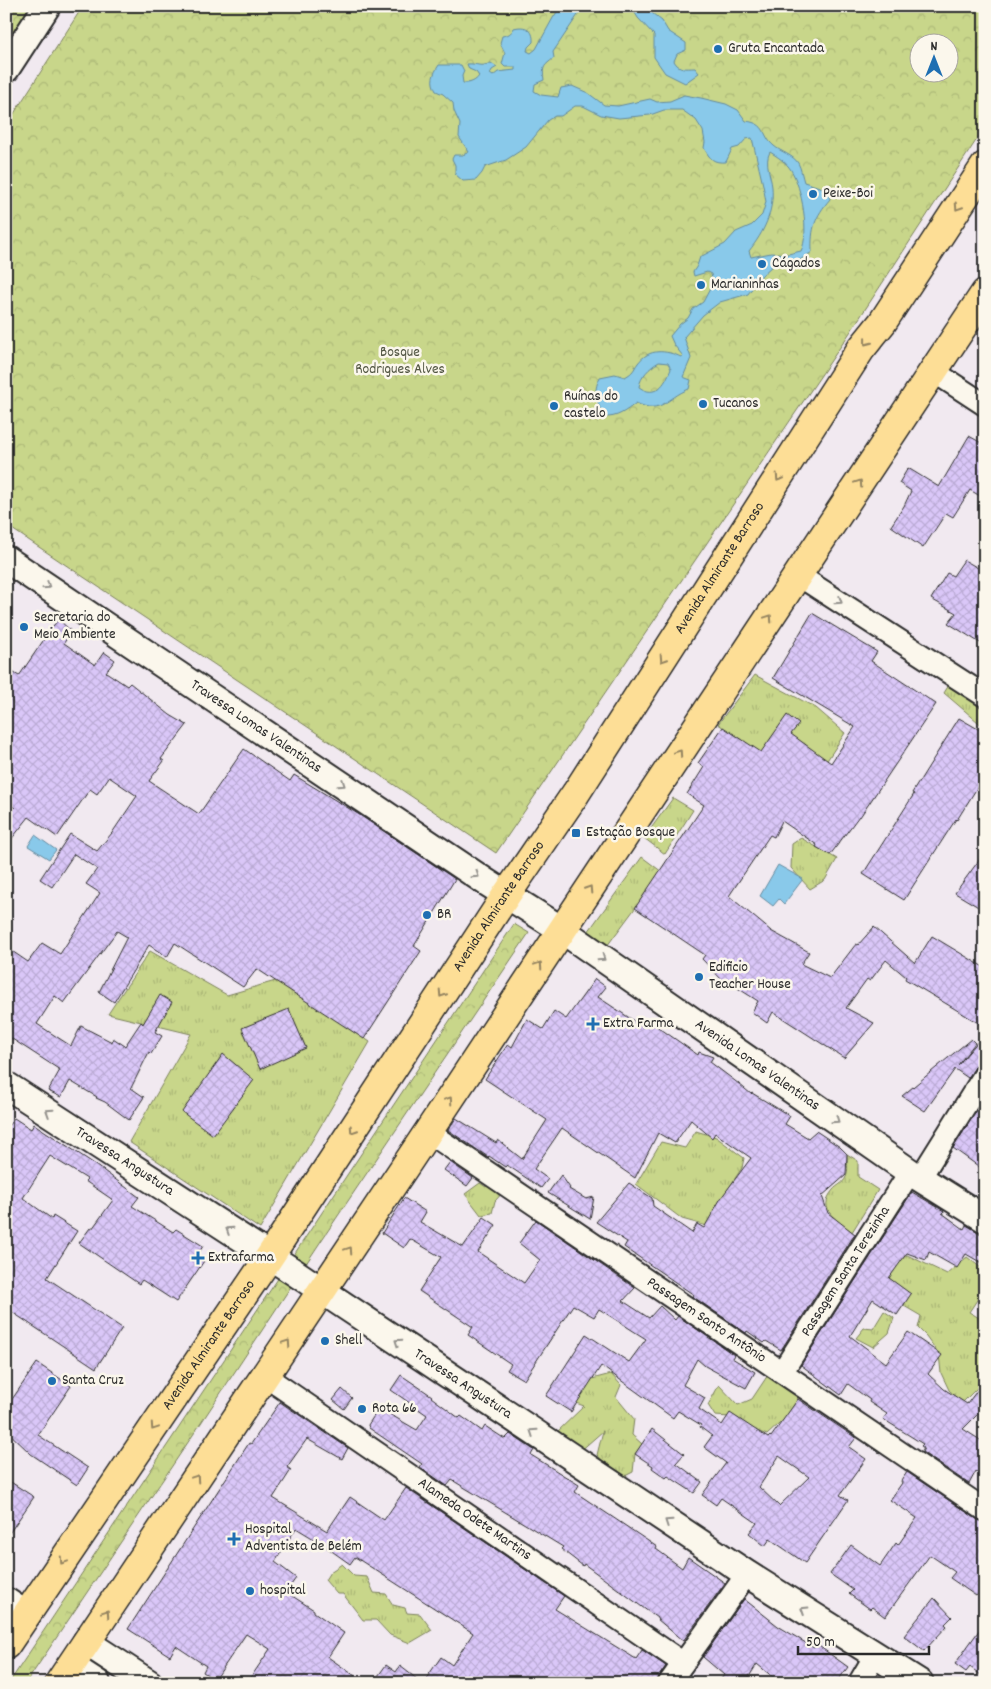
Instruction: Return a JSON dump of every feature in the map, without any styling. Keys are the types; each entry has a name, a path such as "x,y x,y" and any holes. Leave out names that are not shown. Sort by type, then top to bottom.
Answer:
{"highway":[{"name":"Avenida Almirante Barroso","path":"12,1625 270,1256 507,894 576,793 861,349 882,323 985,166"},
{"path":"65,1674 428,1132 985,293"}],"street":[{"path":"11,52 47,6"},
{"path":"933,371 985,405"},
{"name":"Travessa Lomas Valentinas","path":"6,559 507,894"},
{"path":"798,575 985,696"},
{"name":"Avenida Lomas Valentinas","path":"507,894 562,930 915,1175 985,1219"},
{"name":"Passagem Santa Terezinha","path":"782,1372 985,1074"},
{"name":"Travessa Angustura","path":"6,1085 270,1256 747,1574 920,1683"},
{"name":"Passagem Santo Antônio","path":"428,1132 985,1510"},
{"name":"Alameda Odete Martins","path":"264,1376 683,1663"},
{"path":"670,1683 747,1574"},
{"path":"86,1642 149,1683"},
{"path":"859,1683 876,1654"},
{"path":"65,1674 97,1683"}],"green space":[{"path":"6,6 37,6 6,55"},
{"name":"Bosque Rodrigues Alves","path":"83,6 985,6 985,127 845,340 496,853 6,525 6,126"},
{"path":"755,675 816,708 845,733 805,794 743,740 718,724"},
{"path":"952,680 985,701 985,728 944,693"},
{"path":"673,798 693,810 665,854 644,838"},
{"path":"801,838 837,859 825,880 810,889 791,868 792,844"},
{"path":"642,857 662,872 607,946 588,932"},
{"path":"514,924 529,933 26,1683 9,1683"},
{"path":"150,951 227,995 279,980 370,1042 260,1229 129,1142 191,1034 108,1014"},
{"path":"696,1131 716,1137 744,1158 742,1168 716,1207 707,1226 682,1219 636,1184 661,1142 685,1148"},
{"path":"847,1154 858,1161 858,1177 878,1190 852,1232 835,1219 828,1209 827,1203 828,1197 833,1190 847,1175"},
{"path":"489,1182 504,1191 495,1201 492,1213 481,1215 465,1194 480,1183 486,1187"},
{"path":"907,1255 947,1274 967,1257 985,1271 985,1288 969,1312 981,1319 985,1314 984,1381 961,1404 949,1390 941,1373 939,1354 918,1328 921,1316 904,1306 908,1293 885,1280 895,1263"},
{"path":"884,1311 894,1318 889,1333 873,1347 856,1338 864,1328 873,1329"},
{"path":"770,1372 800,1393 790,1414 767,1435 730,1417 715,1416 708,1405 719,1385 738,1405 752,1399"},
{"path":"611,1374 621,1385 616,1397 634,1419 632,1435 642,1444 635,1454 633,1472 621,1478 597,1455 603,1431 579,1452 557,1432 584,1406 576,1403 592,1379"},
{"path":"342,1564 354,1576 367,1577 374,1593 386,1594 393,1605 405,1608 407,1613 420,1614 432,1630 410,1643 390,1635 376,1620 363,1620 343,1594 337,1594 325,1580 330,1572"}],"water":[{"path":"561,6 584,6 553,52 554,58 546,65 543,72 544,80 535,84 534,91 541,95 558,97 561,88 572,86 588,93 604,105 618,106 650,99 657,102 670,101 684,95 726,104 738,110 746,121 753,122 761,127 774,146 796,160 804,182 826,189 830,199 817,217 812,236 812,252 794,264 773,265 761,276 748,294 720,302 703,315 684,337 691,358 683,377 691,380 689,389 664,404 652,407 636,403 629,409 609,417 604,417 596,397 596,388 600,377 615,374 625,377 632,372 642,358 652,353 664,352 683,356 674,345 670,336 688,318 693,309 703,302 713,283 711,274 707,272 694,276 693,272 700,257 725,244 736,232 752,225 762,215 766,202 752,138 746,139 739,147 732,149 726,162 715,161 710,158 704,148 703,131 696,120 682,110 664,110 650,115 619,118 601,115 583,106 575,106 561,116 555,116 548,120 526,147 506,160 485,167 476,180 463,181 455,174 455,165 452,159 454,155 463,155 469,152 459,137 460,124 454,111 453,103 443,94 436,91 434,87 433,78 435,71 439,65 461,65 464,71 462,76 463,83 470,83 479,76 476,72 469,69 467,64 481,65 491,63 497,67 490,74 493,76 498,72 515,70 515,67 505,67 502,64 505,53 500,43 502,36 512,32 514,28 522,27 528,29 533,38 533,42 527,51 531,53 536,49","holes":["770,152 787,165 795,178 804,210 804,243 801,251 788,254 771,253 751,257 749,251 763,229 770,213 772,196 768,165","659,362 668,363 671,369 663,384 655,391 639,387 646,373"]},
{"path":"631,6 648,6 652,13 662,21 668,31 686,43 686,50 677,54 674,61 680,67 695,68 699,73 685,83 665,73 654,57 654,35 638,18"},
{"path":"35,835 56,850 49,859 28,846"},
{"path":"778,865 803,879 784,904 779,899 773,906 760,896"}],"building":[{"path":"969,436 985,445 985,499 970,490 953,517 946,513 923,548 891,526 911,491 899,483 908,468 939,487"},
{"path":"964,560 985,572 985,646 948,623 956,613 931,599 947,573 953,576"},
{"path":"812,613 877,652 871,661 936,704 860,817 830,855 816,847 817,845 782,821 774,837 770,835 729,896 771,931 809,952 801,964 830,978 856,944 858,945 874,927 915,963 932,936 985,968 985,1027 905,979 906,977 886,960 870,981 867,979 846,1008 874,1023 844,1058 773,1012 767,1023 752,1012 758,1001 725,980 724,982 702,959 705,955 635,908 704,805 687,794 704,767 698,763 723,727 761,752 787,715 799,724 791,734 831,763 855,727 773,678"},
{"path":"58,619 71,631 64,643 95,665 104,652 115,660 106,672 127,686 130,683 170,715 187,725 161,759 164,761 149,781 199,814 244,749 290,781 294,775 358,814 455,879 414,946 421,951 364,1039 257,969 243,987 175,943 167,957 149,945 114,1002 99,992 127,937 117,931 64,1003 55,996 37,1024 71,1046 81,1026 112,1042 113,1038 125,1046 141,1022 143,1024 160,995 172,1002 155,1032 162,1036 151,1054 149,1052 131,1088 144,1097 129,1120 105,1102 70,1081 61,1097 48,1091 60,1070 6,1035 6,947 28,962 42,943 60,954 100,893 86,884 97,869 74,854 52,887 40,879 70,834 97,851 112,833 137,796 109,777 97,794 90,789 57,837 29,817 6,846 6,818 15,808 6,802 6,668 19,676"},
{"path":"959,718 985,733 985,775 904,900 863,874 914,794 912,793"},
{"path":"985,852 985,911 955,893"},
{"path":"595,979 606,987 598,997 643,1027 648,1020 698,1055 699,1052 713,1057 710,1062 751,1094 790,1116 785,1124 808,1138 816,1131 847,1154 846,1175 822,1196 828,1213 855,1234 781,1350 766,1341 764,1343 747,1331 746,1333 692,1296 694,1295 624,1247 627,1242 596,1222 629,1183 652,1198 653,1206 692,1233 697,1224 704,1228 721,1198 751,1158 715,1133 712,1138 691,1120 675,1143 658,1133 635,1178 562,1128 534,1169 548,1179 541,1188 507,1165 505,1167 488,1157 448,1130 456,1118 496,1143 498,1140 522,1159 547,1120 485,1079 508,1044 512,1047 527,1019 543,1029 554,1011 566,1019"},
{"path":"289,1009 306,1048 260,1069 242,1028"},
{"path":"985,1033 985,1062 975,1067 968,1078 955,1069 925,1111 902,1096 971,1039 975,1043 958,1065"},
{"path":"223,1054 254,1080 213,1135 182,1112"},
{"path":"985,1098 985,1171 953,1148"},
{"path":"14,1118 31,1129 34,1124 96,1165 139,1197 132,1206 173,1232 176,1229 203,1246 197,1256 204,1261 176,1302 142,1280 139,1284 79,1243 90,1228 92,1229 113,1200 85,1181 87,1179 50,1156 23,1198 52,1219 53,1216 77,1231 47,1278 122,1328 96,1368 6,1308 6,1129"},
{"path":"450,1162 473,1178 467,1186 444,1170"},
{"path":"561,1175 569,1189 586,1199 594,1197 590,1219 548,1193"},
{"path":"912,1192 944,1211 942,1213 964,1229 966,1225 985,1238 985,1265 966,1254 957,1268 929,1252 926,1260 907,1253 889,1278 911,1294 897,1315 873,1299 850,1336 886,1363 908,1332 942,1355 928,1374 944,1389 967,1404 985,1380 985,1407 963,1429 985,1443 985,1479 976,1471 969,1484 922,1452 924,1448 921,1446 923,1444 883,1419 887,1414 848,1384 841,1395 801,1365"},
{"path":"404,1198 426,1212 420,1222 463,1247 484,1217 496,1225 478,1252 524,1283 540,1260 519,1243 536,1220 635,1288 623,1301 649,1318 660,1306 675,1320 678,1316 734,1355 732,1358 755,1372 746,1388 705,1366 697,1359 683,1385 705,1398 699,1409 722,1425 730,1413 768,1438 771,1437 798,1399 856,1438 849,1447 866,1459 840,1495 848,1500 805,1563 770,1539 765,1546 749,1533 757,1523 721,1498 716,1505 702,1495 726,1463 704,1447 712,1436 700,1427 701,1425 678,1411 673,1418 601,1366 571,1412 546,1396 586,1334 629,1362 646,1339 599,1309 594,1317 573,1305 524,1380 507,1370 511,1364 468,1335 473,1327 419,1291 441,1257 410,1239 404,1248 382,1233","holes":["779,1456 809,1477 779,1506 759,1487"]},
{"path":"37,1363 71,1386 38,1435 88,1468 77,1485 31,1454 6,1430 6,1408"},
{"path":"401,1375 432,1396 459,1418 461,1416 482,1431 485,1426 505,1439 510,1434 534,1450 531,1455 579,1485 575,1492 657,1547 656,1549 682,1568 688,1557 725,1583 683,1641 657,1618 561,1549 563,1547 452,1480 447,1486 420,1467 422,1464 369,1428 368,1425 379,1408 417,1430 427,1415 391,1390"},
{"path":"342,1389 352,1398 344,1409 333,1400"},
{"path":"280,1402 348,1448 342,1459 307,1439 287,1467 291,1470 273,1498 327,1531 350,1497 384,1520 406,1488 564,1596 555,1609 636,1659 642,1650 666,1666 659,1676 657,1683 423,1683 441,1657 452,1665 473,1633 355,1557 350,1564 296,1528 275,1562 296,1578 286,1592 344,1633 328,1657 365,1683 247,1683 270,1649 246,1634 215,1680 203,1672 206,1666 176,1646 170,1656 128,1629 249,1443 251,1444"},
{"path":"652,1429 684,1454 676,1463 702,1482 694,1493 668,1476 666,1478 652,1468 653,1466 635,1454"},
{"path":"907,1472 978,1520 985,1522 985,1588 976,1596 950,1578 955,1572 930,1555 885,1617 849,1594 853,1590 830,1574 851,1545 880,1566 896,1543 898,1545 917,1518 890,1500"},
{"path":"6,1479 34,1497 6,1538"},
{"path":"934,1598 952,1617 945,1624 947,1626 924,1651 904,1636"},
{"path":"744,1599 778,1626 814,1648 816,1644 848,1667 836,1683 780,1683 757,1664 745,1683 718,1683 724,1675 703,1657"},
{"path":"985,1622 985,1678 970,1667 966,1672 955,1664"},
{"path":"386,1665 396,1672 400,1666 422,1683 373,1683"},
{"path":"690,1675 701,1683 685,1683"}],"place":[{"name":"Gruta Encantada","path":"718,49"},
{"name":"Peixe-Boi","path":"813,194"},
{"name":"Cágados","path":"762,264"},
{"name":"Marianinhas","path":"701,285"},
{"name":"Tucanos","path":"703,404"},
{"name":"Ruínas do castelo","path":"554,406"},
{"name":"Secretaria do Meio Ambiente","path":"24,627"},
{"name":"Estação Bosque","path":"576,833"},
{"name":"BR","path":"427,915"},
{"name":"Edificio Teacher House","path":"699,977"},
{"name":"Extra Farma","path":"593,1024"},
{"name":"Extrafarma","path":"198,1258"},
{"name":"Shell","path":"325,1341"},
{"name":"Santa Cruz","path":"52,1381"},
{"name":"Rota 66","path":"362,1409"},
{"name":"Hospital Adventista de Belém","path":"234,1539"},
{"name":"hospital","path":"250,1591"}]}
